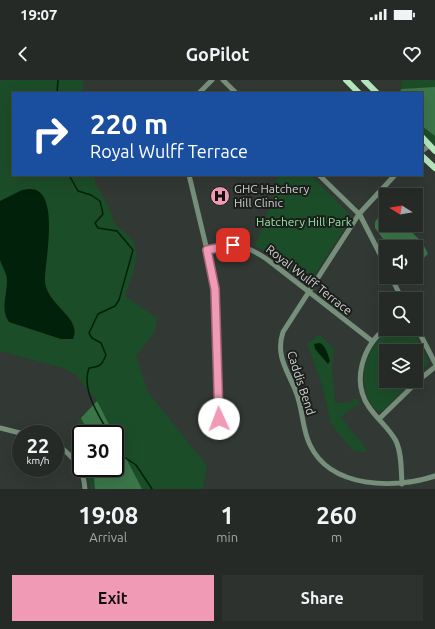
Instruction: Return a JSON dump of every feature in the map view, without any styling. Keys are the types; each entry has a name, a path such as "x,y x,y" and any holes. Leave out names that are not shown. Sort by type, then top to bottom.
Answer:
{"main road":[{"path":"346,80 358,92"},
{"path":"364,80 376,92"},
{"path":"423,139 435,151"},
{"path":"423,157 435,168"}],"street":[{"path":"200,92 212,80"},
{"path":"223,80 235,92"},
{"path":"423,150 430,145"},
{"path":"189,176 215,289 219,419 215,436"},
{"path":"320,176 359,214 379,253"},
{"name":"Caddis Bend","path":"394,176 359,214 283,332 280,348 284,366 297,393 306,434 311,446 323,463 343,476 376,482 402,484 435,476"},
{"name":"Royal Wulff Terrace","path":"207,250 228,245 241,246 251,249 268,260 372,341"},
{"path":"379,334 372,341 362,364 360,382 366,402 396,442 401,462 402,484"},
{"path":"421,336 435,363"},
{"path":"379,419 419,380 435,367"},
{"path":"0,428 12,431"},
{"path":"64,451 80,468 83,475 85,489"}],"green space":[{"path":"0,80 83,80 83,92 12,92 12,176 94,176 96,185 108,205 116,226 126,233 133,241 136,249 135,266 125,296 157,318 154,333 136,356 148,392 207,466 203,489 91,489 88,477 124,477 124,425 78,425 79,420 97,401 76,375 63,368 0,351"},
{"path":"402,80 435,80 435,146 423,134 423,92 400,92"},
{"path":"435,87 435,136 423,127 423,92 400,92 401,89"},
{"name":"Hatchery Hill Park","path":"276,176 312,176 349,214 349,221 310,282 304,282 264,251 255,246 277,188"},
{"path":"379,216 379,232 411,232 419,240 384,240 375,228 375,222"},
{"path":"423,245 426,250 428,254 423,259"},
{"path":"317,336 321,336 334,349 332,368 335,403 353,402 353,399 357,399 360,405 357,407 356,405 341,417 367,450 365,452 352,450 331,424 322,385 308,346 308,343"},
{"path":"382,336 416,336 420,344 379,344 379,388 405,388 383,410 380,411 372,405 369,400 364,381 367,360 376,342"},
{"path":"423,350 429,362 423,369"},
{"path":"97,401 109,425 84,425 81,418"},
{"path":"72,442 72,451 68,447"},
{"path":"124,454 142,489 95,489 94,477 124,477"}],"shaded area":[{"path":"29,189 39,192 45,200 49,226 45,279 46,288 50,296 73,324 75,331 73,339 61,339 9,322 6,317 4,307 7,278 0,260 0,201 22,190"},
{"path":"320,343 324,346 328,353 330,361 328,364 315,349 314,344"}],"waterway":[{"path":"57,92 58,80"},
{"path":"70,176 78,191 91,195 100,201 103,214 95,223 98,228 117,231 133,250 119,300 115,306 98,314 89,333 92,338 101,343 106,355 100,365 89,368 87,376 89,394 104,425"},
{"path":"124,457 136,465 152,489"}],"place":[{"name":"GHC Hatchery Hill Clinic","path":"220,196"}],"route":[{"path":"219,419 215,289 207,250 233,245"}]}
